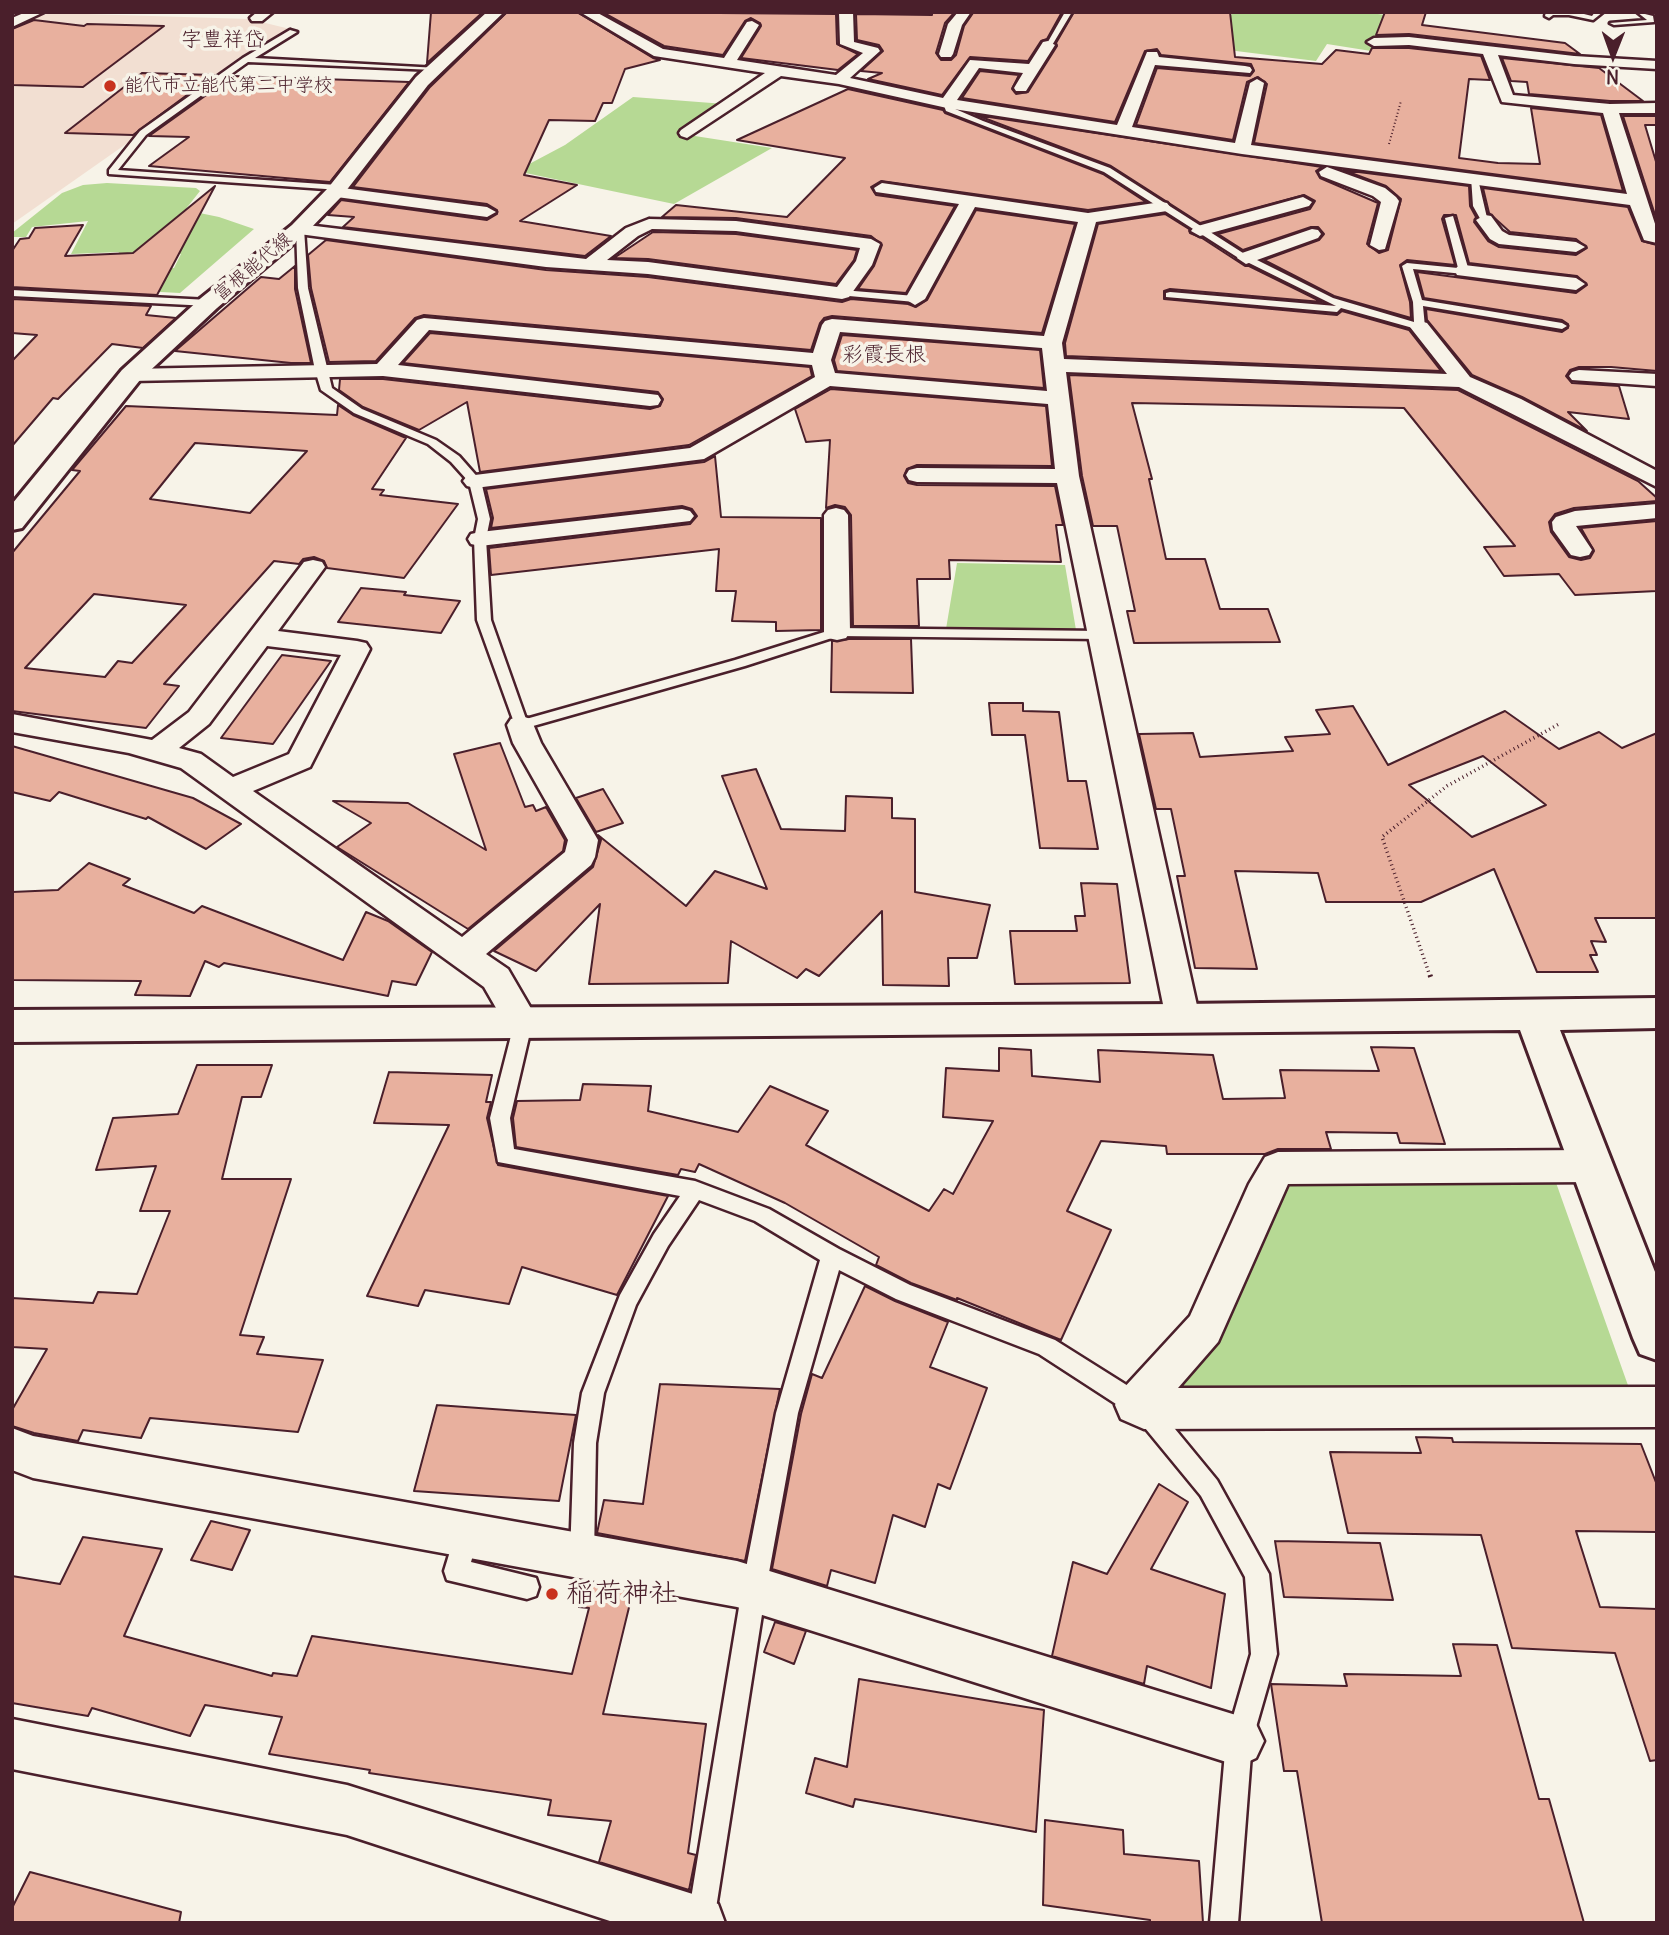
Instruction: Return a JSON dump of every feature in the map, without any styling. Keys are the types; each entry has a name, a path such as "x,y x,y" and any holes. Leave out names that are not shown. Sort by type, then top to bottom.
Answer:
{"main road":[{"name":"富根能代線","path":"12,522 131,375 209,303 299,229 336,190 434,68 496,12"},
{"path":"12,1026 1183,1019 1657,1013"},
{"path":"1534,1016 1657,1338"}],"street":[{"path":"12,23 38,12"},
{"path":"586,12 659,53 839,80 947,103 1242,149 1475,179 1646,213"},
{"path":"839,80 873,51 846,44 846,12"},
{"path":"946,54 948,38 965,12"},
{"path":"728,63 751,25"},
{"path":"1374,42 1410,35 1489,51 1657,65"},
{"path":"1007,111 1048,45"},
{"path":"1489,51 1507,99 1610,109 1657,108"},
{"path":"1123,129 1151,58 1245,70"},
{"path":"947,103 975,63 1031,69"},
{"path":"687,133 778,71"},
{"path":"1242,149 1257,83"},
{"path":"1610,109 1626,162 1646,213 1650,236 1657,238"},
{"path":"1302,156 1307,162 1379,192 1390,201 1379,245"},
{"path":"1626,162 1646,164"},
{"path":"882,188 1088,218 1161,207"},
{"path":"336,190 487,212"},
{"path":"915,299 969,201"},
{"path":"1200,231 1303,202"},
{"path":"1088,218 1054,354 1067,476 1183,1019"},
{"path":"1485,220 1496,235 1506,240 1576,247"},
{"path":"299,229 590,265 648,268 842,293 865,261 871,244 736,226 649,224 632,232 590,265"},
{"path":"1246,258 1312,234"},
{"path":"1464,271 1576,284"},
{"path":"383,370 424,324 1058,398"},
{"path":"475,481 696,454 823,369 832,325 1054,354 1462,381 1513,404 1657,480"},
{"path":"1420,327 1462,381"},
{"path":"131,375 383,370 650,400"},
{"path":"1579,376 1657,380"},
{"path":"917,475 1067,476"},
{"path":"1580,550 1565,530 1564,522 1583,516 1657,512"},
{"path":"836,515 837,632"},
{"path":"480,539 682,516"},
{"path":"157,751 200,718 313,567"},
{"path":"230,789 300,760 357,649 260,637"},
{"path":"12,723 131,744 191,761 496,978 523,1024"},
{"path":"463,955 580,857 583,840 527,743 521,725"},
{"path":"1140,1407 1204,1329 1268,1184 1278,1168 1591,1166"},
{"path":"1140,1407 1657,1406"},
{"path":"12,1449 33,1457 754,1589 1239,1741"},
{"path":"12,1744 347,1810 615,1909 699,1923"}],"lane":[{"path":"1048,45 1069,12"},
{"path":"1614,23 1650,22 1651,18 1640,12"},
{"path":"1549,16 1549,13 1569,13 1593,18 1603,13"},
{"path":"293,33 246,60 143,133 112,172 336,190"},
{"path":"246,60 434,68"},
{"path":"947,103 949,109 980,123 1107,170 1161,207 1246,258 1329,300 1420,327 1418,302 1407,266 1464,271 1450,218"},
{"path":"1475,179 1478,206 1485,220"},
{"path":"299,229 303,288 320,370 327,390 358,411 432,442 455,459 475,481 484,519 480,539 484,620 521,725 740,663 837,632 1101,635"},
{"path":"12,293 209,303"},
{"path":"842,293 915,299"},
{"path":"1170,295 1358,310"},
{"path":"1418,302 1562,326"},
{"path":"523,1024 500,1118 505,1156 695,1190 762,1215 832,1256 903,1292 1047,1347 1140,1407 1209,1488 1257,1574 1264,1654 1239,1741 1224,1923"},
{"path":"582,1556 585,1443 593,1393 627,1302 661,1240 695,1190"},
{"path":"699,1923 754,1589 787,1413 832,1256"},
{"path":"467,1535 456,1571 527,1587"}],"path":[{"path":"1383,167 1401,101"},
{"path":"1442,982 1429,977 1382,837 1447,786 1559,724"}],"shaded area":[{"name":"能代市立能代第二中学校","path":"54,13 249,19 290,29 12,224 12,26 34,16"}],"green space":[{"path":"1233,12 1361,12 1403,17 1390,54 1327,44 1316,61 1212,48"},
{"path":"633,97 725,104 682,134 772,148 674,204 516,171 565,145"},
{"path":"107,183 196,188 200,191 185,210 219,217 254,229 180,293 122,290 135,269 174,268 181,254 116,258 119,252 71,254 88,221 32,227 26,237 12,237 12,233 62,193 83,185"},
{"path":"957,563 1065,565 1076,630 946,629"},
{"path":"1286,1176 1554,1177 1630,1391 1174,1400 1168,1385"}],"building":[{"path":"431,12 483,12 427,63"},
{"path":"507,12 577,12 660,60 625,69 612,103 603,103 595,121 549,120 524,175 577,185 520,221 611,236 585,256 343,227 354,217 328,215 341,200 487,220 497,214 497,210 487,204 353,187 430,87"},
{"path":"602,12 836,14 837,44 858,54 838,70 741,58 761,26 751,18 745,21 723,55 664,46"},
{"path":"1062,12 1047,39 1041,41 1028,61 970,57 942,95 868,79 882,73 861,71 883,51 879,45 857,40 856,14 954,13 945,23 936,53 941,60 951,60 956,55 964,26 973,13"},
{"path":"1074,12 1230,12 1235,57 1322,64 1336,50 1369,54 1372,48 1409,48 1481,56 1490,80 1469,79 1459,158 1498,163 1540,164 1531,108 1601,115 1623,191 1254,143 1267,84 1258,77 1247,82 1233,140 1136,125 1157,68 1250,76 1254,71 1251,64 1161,55 1157,49 1145,51 1115,122 962,98 980,71 1019,75 1012,89 1016,94 1028,92 1057,46 1056,43"},
{"path":"1385,12 1426,12 1422,25 1565,43 1580,54 1409,34 1376,35"},
{"path":"34,20 84,26 164,26 83,87 12,85 12,29"},
{"path":"1502,58 1599,68 1643,101 1529,94 1527,82 1511,81"},
{"path":"142,73 214,75 133,135 65,133"},
{"path":"233,76 409,82 330,182 149,166 189,137 149,136"},
{"path":"848,89 943,110 1103,174 1146,202 1088,210 881,181 871,187 876,195 955,206 906,293 858,289 874,266 882,245 871,236 736,218 662,217 676,205 787,217 845,158 737,140"},
{"path":"976,115 1322,167 1316,171 1320,178 1378,203 1367,244 1379,253 1388,250 1401,199 1386,186 1343,170 1469,186 1470,206 1476,217 1474,222 1488,241 1499,247 1576,255 1587,248 1576,239 1510,232 1489,213 1483,188 1628,207 1642,241 1657,245 1657,371 1611,367 1579,367 1570,370 1566,376 1572,383 1619,386 1629,419 1568,412 1587,431 1522,397 1472,375 1427,320 1426,309 1562,332 1568,328 1568,324 1562,320 1424,298 1417,272 1576,293 1587,285 1577,276 1469,263 1456,215 1444,215 1442,219 1455,265 1407,260 1400,265 1410,302 1411,318 1334,296 1264,260 1319,240 1324,234 1318,227 1243,250 1218,234 1310,209 1315,201 1304,195 1200,223 1111,166"},
{"path":"1623,116 1657,116 1657,125 1645,125 1657,165 1657,221"},
{"path":"215,186 157,295 12,287 12,251 20,239 29,238 35,228 83,225 65,256 133,253"},
{"path":"976,210 1075,224 1042,333 832,316 824,318 820,323 811,350 424,315 415,318 376,361 329,362 311,288 308,255 326,240 546,270 648,277 842,302 851,299 916,307 927,300"},
{"path":"1165,214 1189,229 1190,233 1245,266 1322,302 1170,289 1164,291 1164,299 1337,315 1342,311 1409,330 1441,371 1066,356 1065,343 1098,224"},
{"path":"653,232 736,234 857,250 854,260 836,284 648,259 614,258"},
{"path":"295,266 295,289 311,363 175,351 261,277 279,279"},
{"path":"12,299 151,306 146,315 176,318 143,348 112,344 58,399 53,398 12,446 12,361 37,335 12,333"},
{"path":"430,333 810,367 812,376 689,445 480,472 467,402 419,430 363,407 339,390 340,379 383,379 650,409 660,406 663,399 658,392 403,363"},
{"path":"842,335 1040,350 1044,388 837,371 834,360"},
{"path":"1069,375 1458,390 1638,481 1657,498 1657,501 1574,508 1555,514 1549,522 1551,532 1569,557 1581,560 1590,558 1594,551 1581,528 1657,521 1657,591 1575,595 1559,574 1504,576 1484,547 1515,546 1404,408 1132,403 1152,479 1149,479 1166,559 1205,559 1220,609 1268,609 1280,642 1134,643 1127,611 1135,611 1117,526 1093,526 1082,476"},
{"path":"831,389 1046,406 1052,466 917,465 907,469 904,476 908,483 917,485 1055,486 1063,525 1056,525 1061,562 949,560 950,579 917,579 919,626 853,626 851,515 845,507 835,505 826,508 830,440 806,442 795,409"},
{"path":"338,405 353,415 406,438 372,489 384,490 380,495 458,504 404,578 327,568 324,561 314,557 303,559 299,564 274,561 164,684 179,686 146,728 12,711 12,553 80,471 72,470 126,406 337,415","holes":["195,443 307,451 250,513 150,499","94,594 186,605 132,663 118,661 105,677 25,668"]},
{"path":"715,456 721,517 821,518 821,630 776,631 776,622 732,621 736,591 716,591 719,549 491,575 489,548 690,524 697,516 692,509 682,506 491,528 493,518 486,489 704,462"},
{"path":"361,588 460,601 441,633 338,622"},
{"path":"911,639 913,693 831,692 832,641"},
{"path":"282,655 331,661 273,744 221,738"},
{"path":"989,703 1023,703 1023,711 1059,712 1068,781 1086,781 1098,849 1040,848 1025,735 992,735"},
{"path":"1353,706 1388,765 1505,711 1559,749 1599,732 1622,748 1657,733 1657,918 1595,918 1606,942 1591,941 1597,955 1590,955 1598,972 1537,972 1494,869 1421,902 1326,902 1318,873 1235,871 1257,969 1195,968 1177,876 1185,876 1171,809 1156,809 1139,734 1193,733 1200,757 1293,751 1285,737 1330,734 1316,710","holes":["1483,756 1546,805 1472,837 1409,785"]},
{"path":"500,743 525,807 533,805 536,811 546,807 565,840 563,851 468,929 337,847 371,823 333,801 408,803 486,850 454,754"},
{"path":"12,746 193,798 241,824 206,849 148,817 146,819 59,792 50,801 12,792"},
{"path":"756,769 781,829 845,831 846,796 892,798 892,818 915,819 915,892 990,905 977,958 948,958 949,986 883,985 882,911 819,976 806,969 797,978 731,941 728,983 589,984 600,904 536,971 494,951 593,867 601,840 598,835 686,906 715,871 767,889 722,776"},
{"path":"603,789 623,823 596,832 576,798"},
{"path":"89,863 130,879 123,885 194,913 202,906 343,960 366,912 388,921 432,952 416,985 392,981 388,996 224,963 219,967 205,961 190,996 135,995 141,981 12,980 12,892 58,890"},
{"path":"1081,883 1117,884 1130,983 1015,984 1010,931 1077,931 1075,916 1085,916"},
{"path":"1371,1047 1414,1048 1445,1144 1400,1143 1397,1133 1326,1132 1331,1149 1278,1149 1265,1154 1167,1154 1166,1146 1101,1141 1067,1211 1111,1230 1061,1340 957,1298 911,1283 876,1265 879,1257 785,1203 699,1164 695,1172 681,1169 678,1175 516,1147 513,1118 517,1101 580,1100 583,1084 651,1086 648,1111 738,1132 770,1086 828,1111 806,1145 929,1211 944,1189 953,1194 993,1121 943,1117 946,1068 999,1071 999,1048 1031,1050 1032,1076 1100,1082 1098,1050 1213,1055 1223,1099 1285,1098 1280,1070 1379,1071"},
{"path":"197,1065 272,1065 261,1097 242,1097 222,1179 291,1179 240,1335 264,1337 257,1354 323,1360 298,1432 150,1418 141,1438 83,1430 78,1441 12,1426 12,1410 47,1349 12,1347 12,1298 93,1303 98,1292 137,1294 170,1211 140,1211 156,1166 96,1170 113,1118 178,1114"},
{"path":"389,1072 492,1075 486,1102 491,1102 487,1118 498,1165 668,1196 617,1295 522,1267 509,1304 425,1290 418,1306 367,1296 449,1125 374,1123"},
{"path":"865,1286 948,1322 930,1367 987,1388 950,1489 938,1484 925,1527 893,1515 875,1583 831,1570 827,1586 772,1569 801,1414 812,1374 822,1378"},
{"path":"660,1384 780,1389 745,1561 597,1533 604,1500 643,1504"},
{"path":"437,1405 576,1415 559,1501 414,1491"},
{"path":"1416,1437 1452,1438 1453,1442 1641,1444 1657,1485 1657,1532 1576,1531 1600,1607 1657,1609 1657,1760 1650,1761 1615,1653 1512,1648 1481,1535 1348,1533 1330,1452 1421,1453"},
{"path":"1159,1484 1188,1502 1151,1569 1225,1594 1211,1688 1147,1666 1144,1684 1052,1656 1073,1562 1107,1574"},
{"path":"211,1521 250,1530 232,1570 191,1560"},
{"path":"83,1537 162,1549 124,1636 272,1676 273,1673 297,1676 312,1636 572,1674 589,1608 579,1607 585,1582 633,1591 603,1714 706,1724 688,1853 696,1855 689,1890 599,1862 611,1821 548,1815 551,1800 369,1773 370,1770 269,1754 282,1717 205,1705 190,1736 92,1708 88,1716 12,1703 12,1576 60,1584"},
{"path":"1275,1541 1380,1543 1393,1600 1284,1597"},
{"path":"775,1622 806,1631 794,1664 764,1652"},
{"path":"1453,1644 1497,1645 1539,1799 1549,1799 1584,1923 1322,1923 1297,1771 1284,1771 1271,1684 1347,1686 1344,1674 1461,1676"},
{"path":"859,1679 1044,1710 1036,1832 855,1799 853,1807 806,1793 815,1758 847,1767"},
{"path":"1045,1820 1123,1830 1124,1854 1199,1861 1203,1923 1150,1923 1150,1920 1043,1905"},
{"path":"30,1872 181,1912 179,1923 12,1923 12,1908"}],"place":[{"name":"能代市立能代第二中学校","path":"110,86"},
{"name":"稲荷神社","path":"552,1594"}],"district":[{"name":"字豊祥岱","path":"223,40"},
{"name":"彩霞長根","path":"884,355"}]}
